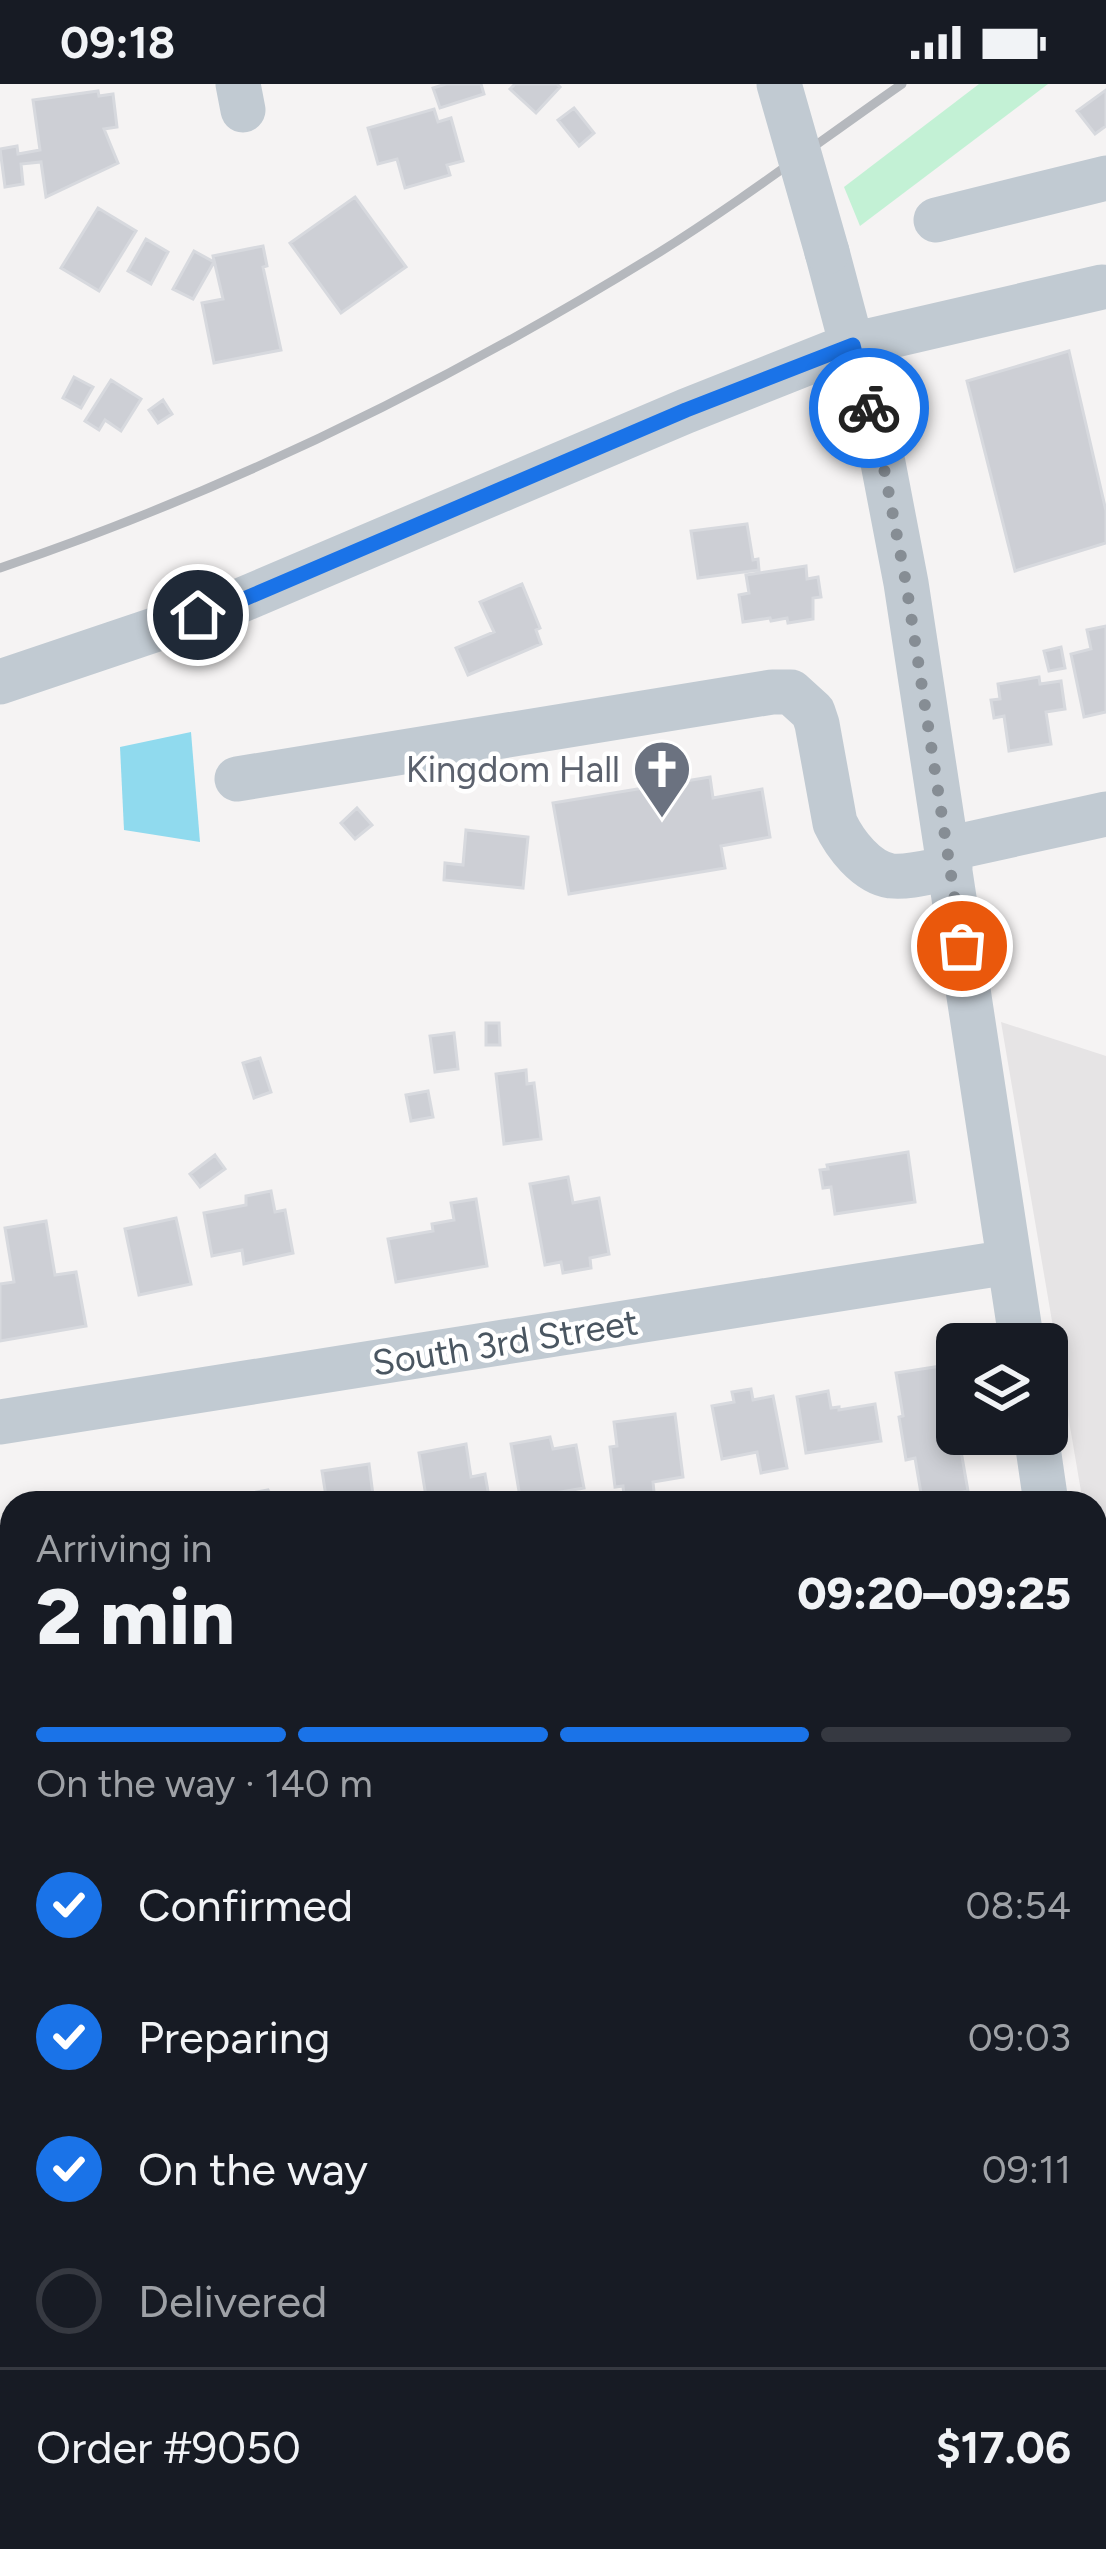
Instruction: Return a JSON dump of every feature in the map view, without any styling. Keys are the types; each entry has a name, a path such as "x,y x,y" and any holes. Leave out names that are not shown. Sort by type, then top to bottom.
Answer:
{"street":[{"path":"778,84 883,463 906,583 1019,1323"},
{"path":"936,220 1106,178"},
{"path":"0,682 237,602 686,410 853,345 1105,289"},
{"path":"237,779 790,692 813,712 842,837 878,872 893,876 1106,814"},
{"name":"South 3rd Street","path":"0,1422 1010,1262"},
{"path":"1039,1455 1044,1491"}],"shaded area":[{"path":"1001,1022 1106,1056 1106,1491 1081,1491 1068,1415 1068,1323 1052,1323"}],"green space":[{"path":"979,84 1048,84 860,226 844,187"}],"water":[{"path":"191,732 200,842 124,830 120,747"}],"building":[{"path":"481,84 484,94 440,108 433,88"},
{"path":"515,84 560,87 536,113 510,89"},
{"path":"1106,90 1106,126 1095,134 1077,111"},
{"path":"98,91 99,96 113,94 117,127 104,129 118,163 46,197 41,162 21,164 23,184 5,187 0,149 17,146 18,154 40,150 33,100"},
{"path":"574,108 594,133 579,146 558,120"},
{"path":"434,109 438,122 451,118 463,161 447,165 450,175 405,188 397,159 378,164 368,128"},
{"path":"355,197 406,267 341,313 290,243"},
{"path":"98,208 136,231 99,291 61,268"},
{"path":"146,239 168,252 151,284 128,271"},
{"path":"263,246 281,350 214,363 202,303 223,299 213,256"},
{"path":"194,251 214,262 193,299 173,289"},
{"path":"1069,351 1106,511 1106,543 1015,571 967,381"},
{"path":"74,377 93,387 81,408 63,398"},
{"path":"111,380 141,399 121,431 105,420 99,430 85,421"},
{"path":"163,400 172,414 158,423 149,410"},
{"path":"747,524 759,570 698,578 691,531"},
{"path":"806,566 807,579 818,577 821,597 813,598 813,619 743,622 739,595 749,593 746,575"},
{"path":"522,584 540,628 536,630 541,644 468,675 456,648 494,632 480,602"},
{"path":"1106,626 1106,712 1084,717 1071,654 1091,649 1087,630"},
{"path":"1061,647 1065,668 1049,671 1044,651"},
{"path":"1039,677 1040,684 1061,681 1065,709 1046,712 1051,744 1009,751 1004,716 994,718 991,700 1000,699 998,684"},
{"name":"Kingdom Hall","path":"710,777 713,798 762,789 770,837 721,846 725,868 569,894 553,803"},
{"path":"357,808 372,825 355,839 341,823"},
{"path":"466,830 528,837 523,888 444,880 445,863 463,865"},
{"path":"486,1023 499,1023 500,1045 486,1045"},
{"path":"454,1033 458,1069 435,1072 430,1036"},
{"path":"260,1058 271,1092 254,1098 243,1063"},
{"path":"526,1070 527,1084 534,1083 541,1139 504,1144 496,1074"},
{"path":"428,1091 433,1117 411,1121 406,1095"},
{"path":"908,1152 915,1202 835,1214 831,1187 823,1188 820,1170"},
{"path":"215,1155 225,1169 200,1187 190,1174"},
{"path":"568,1177 573,1203 599,1198 609,1254 590,1258 591,1268 563,1273 561,1262 545,1265 530,1184"},
{"path":"271,1191 275,1212 285,1210 293,1253 244,1264 242,1250 212,1256 204,1213 246,1205 246,1196"},
{"path":"476,1199 487,1266 396,1282 388,1239 433,1231 432,1224 454,1220 451,1203"},
{"path":"176,1218 191,1284 139,1295 125,1229"},
{"path":"46,1221 55,1275 76,1272 86,1326 0,1341 0,1284 14,1282 5,1228"},
{"path":"936,1367 936,1455 962,1455 968,1491 921,1491 915,1458 906,1460 899,1417 903,1416 896,1373"},
{"path":"751,1389 753,1400 773,1396 787,1468 761,1473 757,1452 722,1459 712,1406 734,1402 732,1392"},
{"path":"828,1391 831,1408 875,1404 881,1441 806,1453 797,1397"},
{"path":"675,1414 683,1477 653,1482 654,1491 615,1487 610,1447 617,1446 614,1422"},
{"path":"550,1437 553,1449 576,1445 584,1488 519,1491 511,1444"},
{"path":"466,1444 471,1477 485,1474 488,1491 425,1491 419,1453"},
{"path":"369,1464 372,1491 325,1491 322,1471"}],"railway":[{"path":"0,568 254,468 498,347 687,235 902,84"}],"way so far":[{"path":"869,408 906,583 962,946"}],"place":[{"name":"Kingdom Hall","path":"662,820"}],"route":[{"path":"198,615 853,345 869,408"}]}
